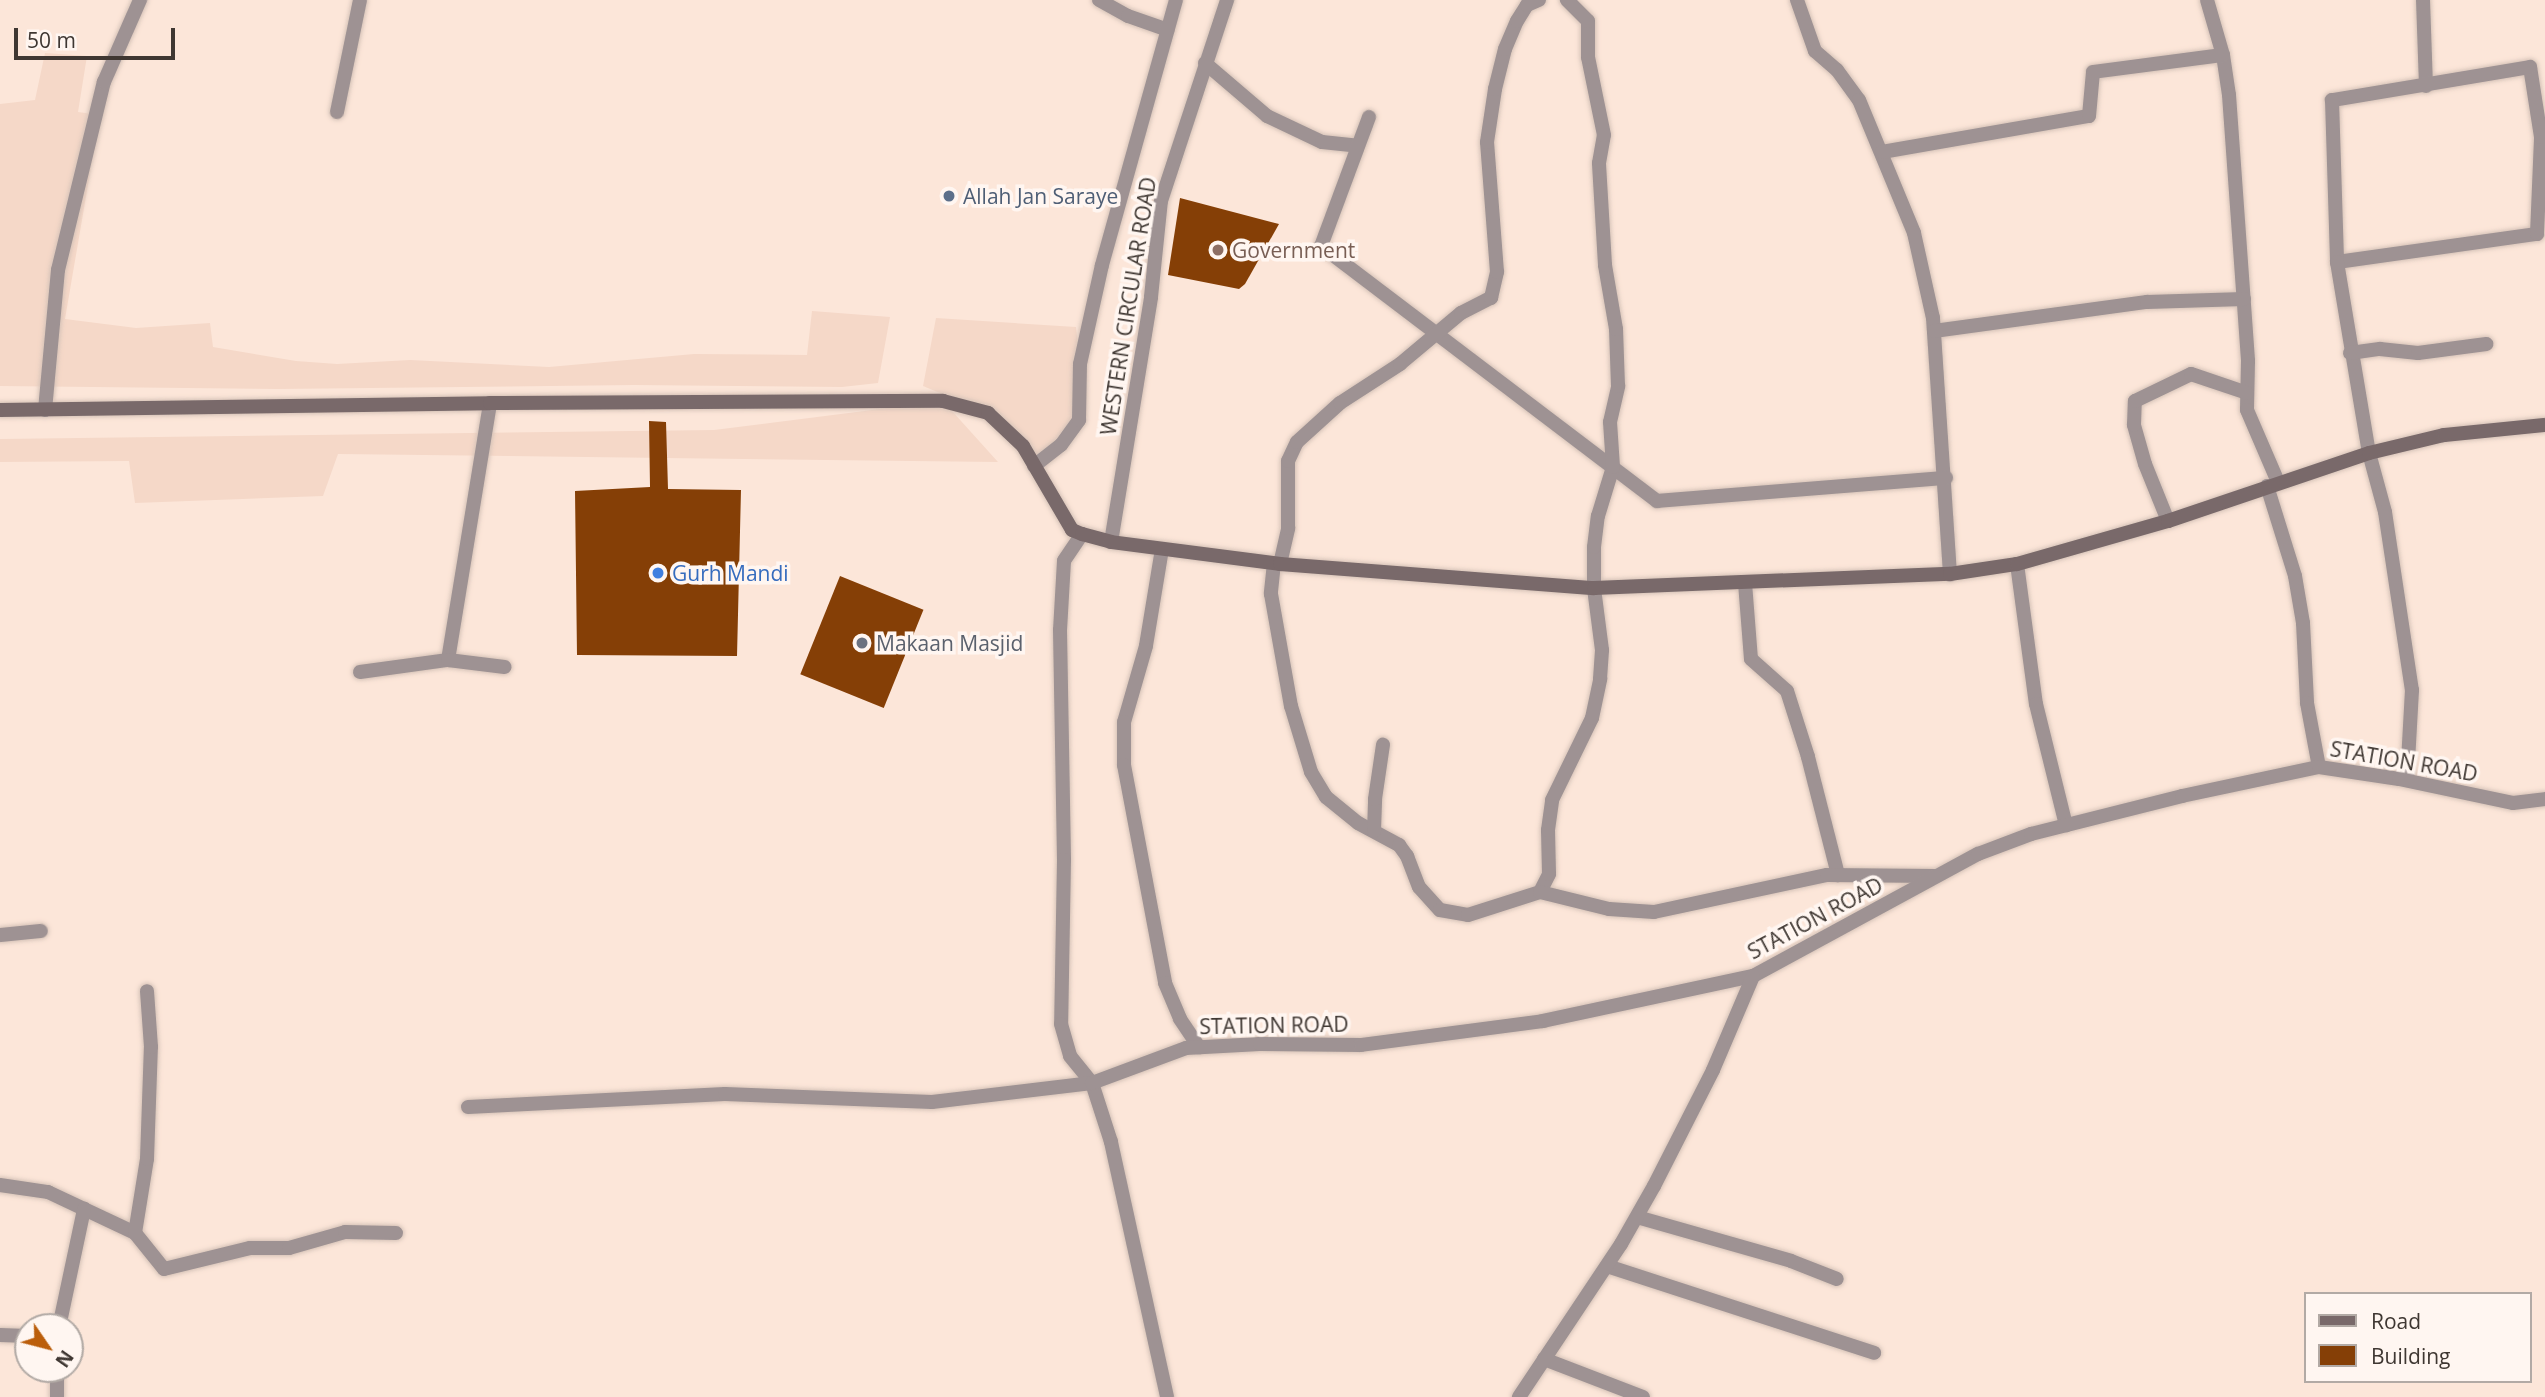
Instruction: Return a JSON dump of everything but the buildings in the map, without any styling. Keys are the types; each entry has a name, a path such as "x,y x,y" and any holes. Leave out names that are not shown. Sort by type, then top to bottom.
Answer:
{"main road":[{"path":"0,411 490,403 943,401 988,413 1023,446 1072,530 1082,534 1111,542 1277,564 1594,588 1950,574 2017,564 2168,521 2369,453 2444,435 2545,425"}],"street":[{"path":"45,410 58,270 104,82 140,0"},
{"path":"337,112 359,0"},
{"path":"1099,0 1128,16 1168,30"},
{"path":"1034,466 1061,445 1079,420 1080,364 1100,278 1176,0"},
{"name":"WESTERN CIRCULAR ROAD","path":"1111,542 1151,297 1161,201 1227,0"},
{"path":"1539,0 1527,5 1517,21 1505,49 1495,89 1488,142 1497,272 1491,298 1461,313 1400,364 1340,402 1297,442 1288,461 1288,528 1270,594 1301,747 1311,772 1335,807 1399,845 1407,856 1419,887 1440,910 1468,915 1516,903 1540,892 1609,909 1654,912 1780,884 1838,875 1938,876"},
{"path":"1540,892 1549,874 1548,830 1552,800 1576,748 1581,746 1596,701 1602,650 1594,588 1598,516 1613,467 1610,422 1618,386 1616,329 1605,265 1599,163 1604,135 1588,57 1588,21 1567,0"},
{"path":"1797,0 1815,51 1837,70 1859,100 1914,233 1934,331 1946,478 1950,574"},
{"path":"2207,0 2223,55 2244,299 2248,410 2272,484 2295,576 2303,623 2307,703 2319,766"},
{"path":"2423,0 2426,86"},
{"path":"1882,152 2089,116 2093,72 2223,55"},
{"path":"1205,63 1266,116 1322,142 1359,146"},
{"path":"2337,262 2541,236 2541,137 2530,67 2332,100 2337,262 2350,353 2369,453 2385,512 2411,676 2412,724 2407,780"},
{"path":"1369,117 1321,246 1438,332 1483,373 1657,501 1946,478"},
{"path":"1934,331 2147,302 2244,299"},
{"path":"2350,353 2380,349 2418,353 2486,344"},
{"path":"2168,521 2144,464 2134,425 2135,401 2191,374 2247,394"},
{"path":"447,660 490,403"},
{"path":"1082,534 1064,561 1060,630 1064,860 1060,1024 1070,1056 1092,1083 1111,1142 1167,1397"},
{"path":"1162,549 1146,646 1124,722 1124,765 1165,983 1180,1019 1199,1047"},
{"path":"2017,564 2036,704 2066,825"},
{"path":"1745,583 1751,659 1787,691 1808,757 1838,875"},
{"path":"360,672 447,660 505,667"},
{"path":"1374,831 1375,799 1383,745"},
{"name":"STATION ROAD","path":"468,1107 725,1094 932,1102 1092,1083 1186,1048 1360,1045 1543,1021 1753,976 1979,854 2066,825 2319,766 2407,780 2513,803 2545,799"},
{"path":"0,935 41,931"},
{"path":"1519,1397 1637,1216 1713,1070 1753,976"},
{"path":"135,1233 146,1159 151,1047 147,991"},
{"path":"0,1185 48,1192 135,1233 159,1265 170,1269 250,1248 289,1248 345,1232 396,1233"},
{"path":"62,1313 84,1209"},
{"path":"1637,1216 1791,1261 1838,1279"},
{"path":"1606,1266 1707,1301 1874,1353"},
{"path":"1544,1359 1643,1397"}],"shaded area":[{"path":"45,53 87,56 78,112 100,115 65,319 136,328 210,323 213,347 296,361 337,364 410,360 549,367 694,354 807,355 812,311 890,317 878,383 842,387 634,385 277,389 0,386 0,104 35,100"},
{"path":"936,318 1076,327 1080,364 1079,420 1034,466 988,413 923,386"},
{"path":"943,401 998,462 338,454 323,496 135,503 129,461 0,462 0,439 714,430"}],"place":[{"name":"Allah Jan Saraye","path":"949,196"},
{"name":"Government","path":"1218,250"},
{"name":"Gurh Mandi","path":"658,573"},
{"name":"Makaan Masjid","path":"862,643"}]}
